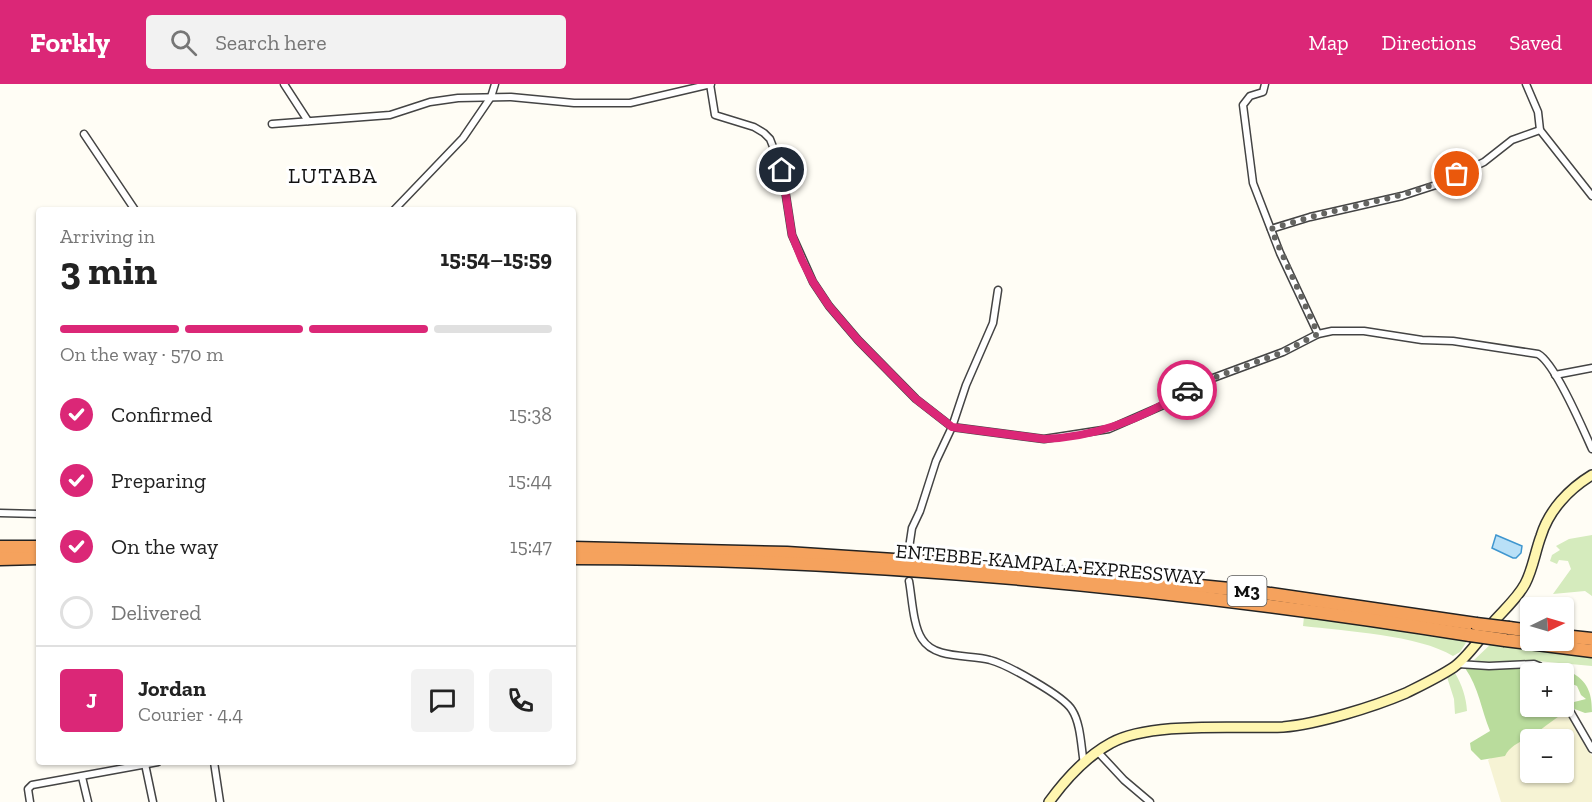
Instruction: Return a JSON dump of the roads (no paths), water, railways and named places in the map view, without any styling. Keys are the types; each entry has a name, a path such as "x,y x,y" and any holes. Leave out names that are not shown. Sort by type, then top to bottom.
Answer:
{"highway":[{"path":"0,547 36,547"},
{"name":"ENTEBBE-KAMPALA EXPRESSWAY","path":"576,548 787,553 1017,568 1250,591 1476,624 1507,634 1592,651"},
{"path":"0,559 36,558"},
{"name":"ENTEBBE-KAMPALA EXPRESSWAY","path":"576,558 855,566 1195,597 1470,635 1520,632"},
{"path":"1574,637 1592,639"}],"main road":[{"path":"1049,802 1097,751 1114,741 1149,732 1185,729 1284,727 1323,719 1404,693 1434,679 1458,664 1524,586 1542,533 1560,502 1575,486 1592,475"}],"street":[{"path":"284,84 308,121"},
{"path":"397,207 463,138 492,97 495,84"},
{"path":"272,124 390,115 430,102 492,97 630,103 711,84 715,115 754,127 770,139 782,170 792,235 813,282 829,306 858,340 916,399 952,427 1044,439 1109,429 1166,404 1205,381 1260,361 1318,334 1364,331 1531,352 1544,357 1592,449"},
{"path":"1265,84 1263,92 1250,96 1243,105 1253,183 1318,334"},
{"path":"1526,84 1538,112 1540,130 1592,196"},
{"path":"1271,229 1310,217 1402,196 1436,184 1484,162 1512,140 1540,130"},
{"path":"84,134 133,207"},
{"path":"909,548 912,528 936,461 952,427 966,385 993,322 998,290"},
{"path":"1555,375 1592,368"},
{"path":"0,512 36,514"},
{"path":"909,581 922,640 928,646 943,653 1002,663 1056,695 1073,711 1084,764"},
{"path":"1458,664 1520,665"},
{"path":"1573,717 1592,749"},
{"path":"1097,751 1124,780 1150,802"},
{"path":"30,802 28,789 32,785 140,765"},
{"path":"145,765 153,802"},
{"path":"214,765 220,802"},
{"path":"82,777 88,802"}],"water":[{"path":"1496,535 1522,546 1521,553 1513,558 1492,548"}],"district":[{"name":"LUTABA","path":"333,175"}]}
